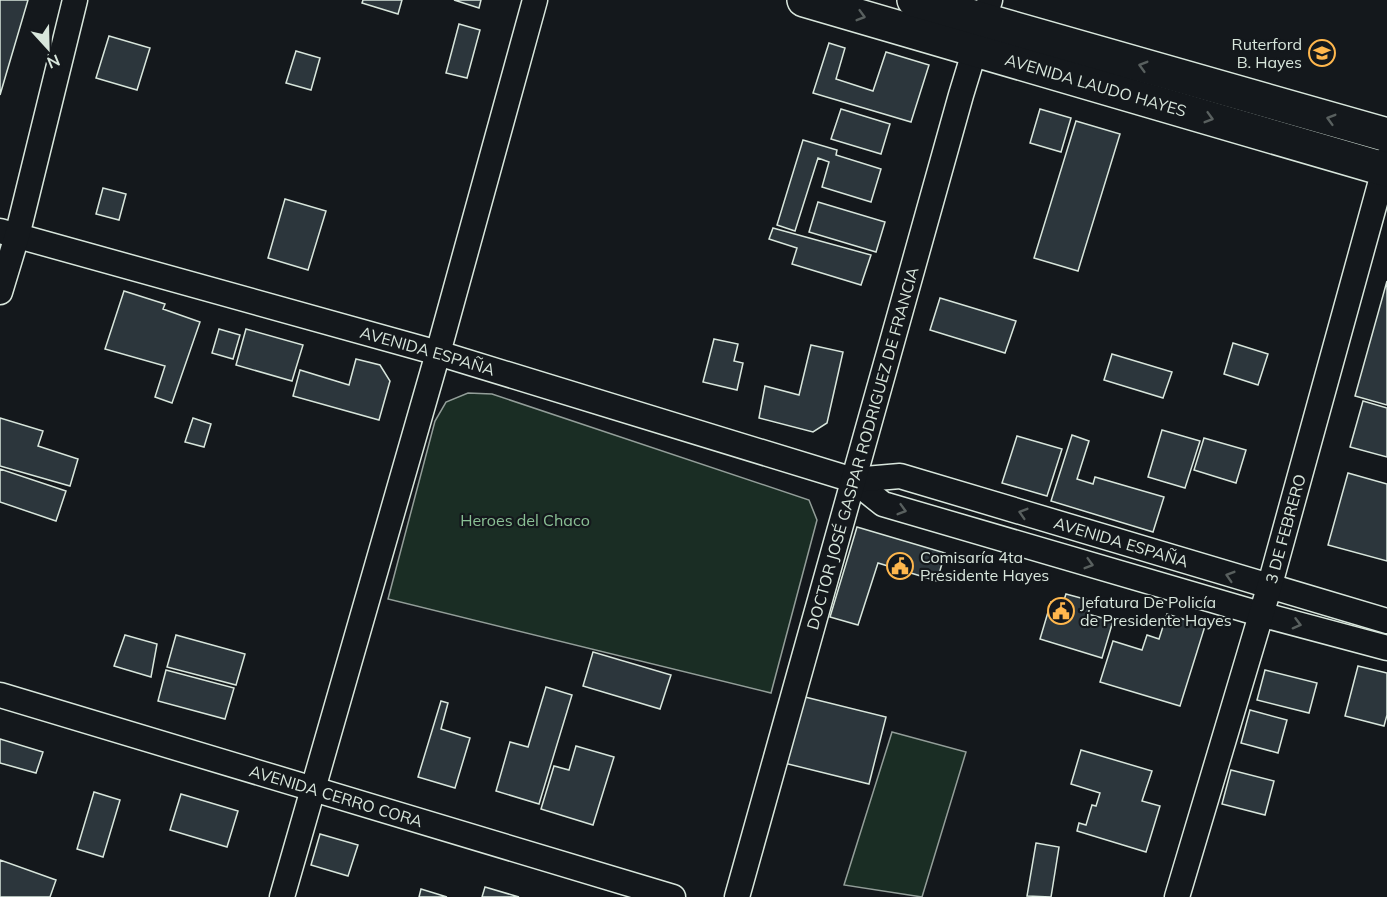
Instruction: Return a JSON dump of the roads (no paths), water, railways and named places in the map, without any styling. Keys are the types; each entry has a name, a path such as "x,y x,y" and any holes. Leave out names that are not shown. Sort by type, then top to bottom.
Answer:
{"street":[{"path":"0,292 9,233 75,0"},
{"path":"282,897 438,353 535,0"},
{"name":"AVENIDA LAUDO HAYES","path":"804,0 983,23 1387,135"},
{"name":"AVENIDA LAUDO HAYES","path":"914,0 1386,166"},
{"name":"DOCTOR JOSÉ GASPAR RODRIGUEZ DE FRANCIA","path":"738,897 853,480 983,23"},
{"name":"3 DE FEBRERO","path":"1177,897 1269,588 1386,166"},
{"name":"AVENIDA ESPAÑA","path":"9,233 438,353 853,480 883,504 1260,614 1387,648"},
{"name":"AVENIDA ESPAÑA","path":"853,480 900,476 1269,588 1387,621"},
{"name":"AVENIDA CERRO CORA","path":"0,695 673,897"}],"place":[{"name":"Ruterford B. Hayes","path":"1322,53"},
{"name":"Comisaría 4ta Presidente Hayes","path":"900,566"},
{"name":"Jefatura De Policía de Presidente Hayes","path":"1061,611"}],"park label":[{"name":"Heroes del Chaco","path":"525,520"}]}
